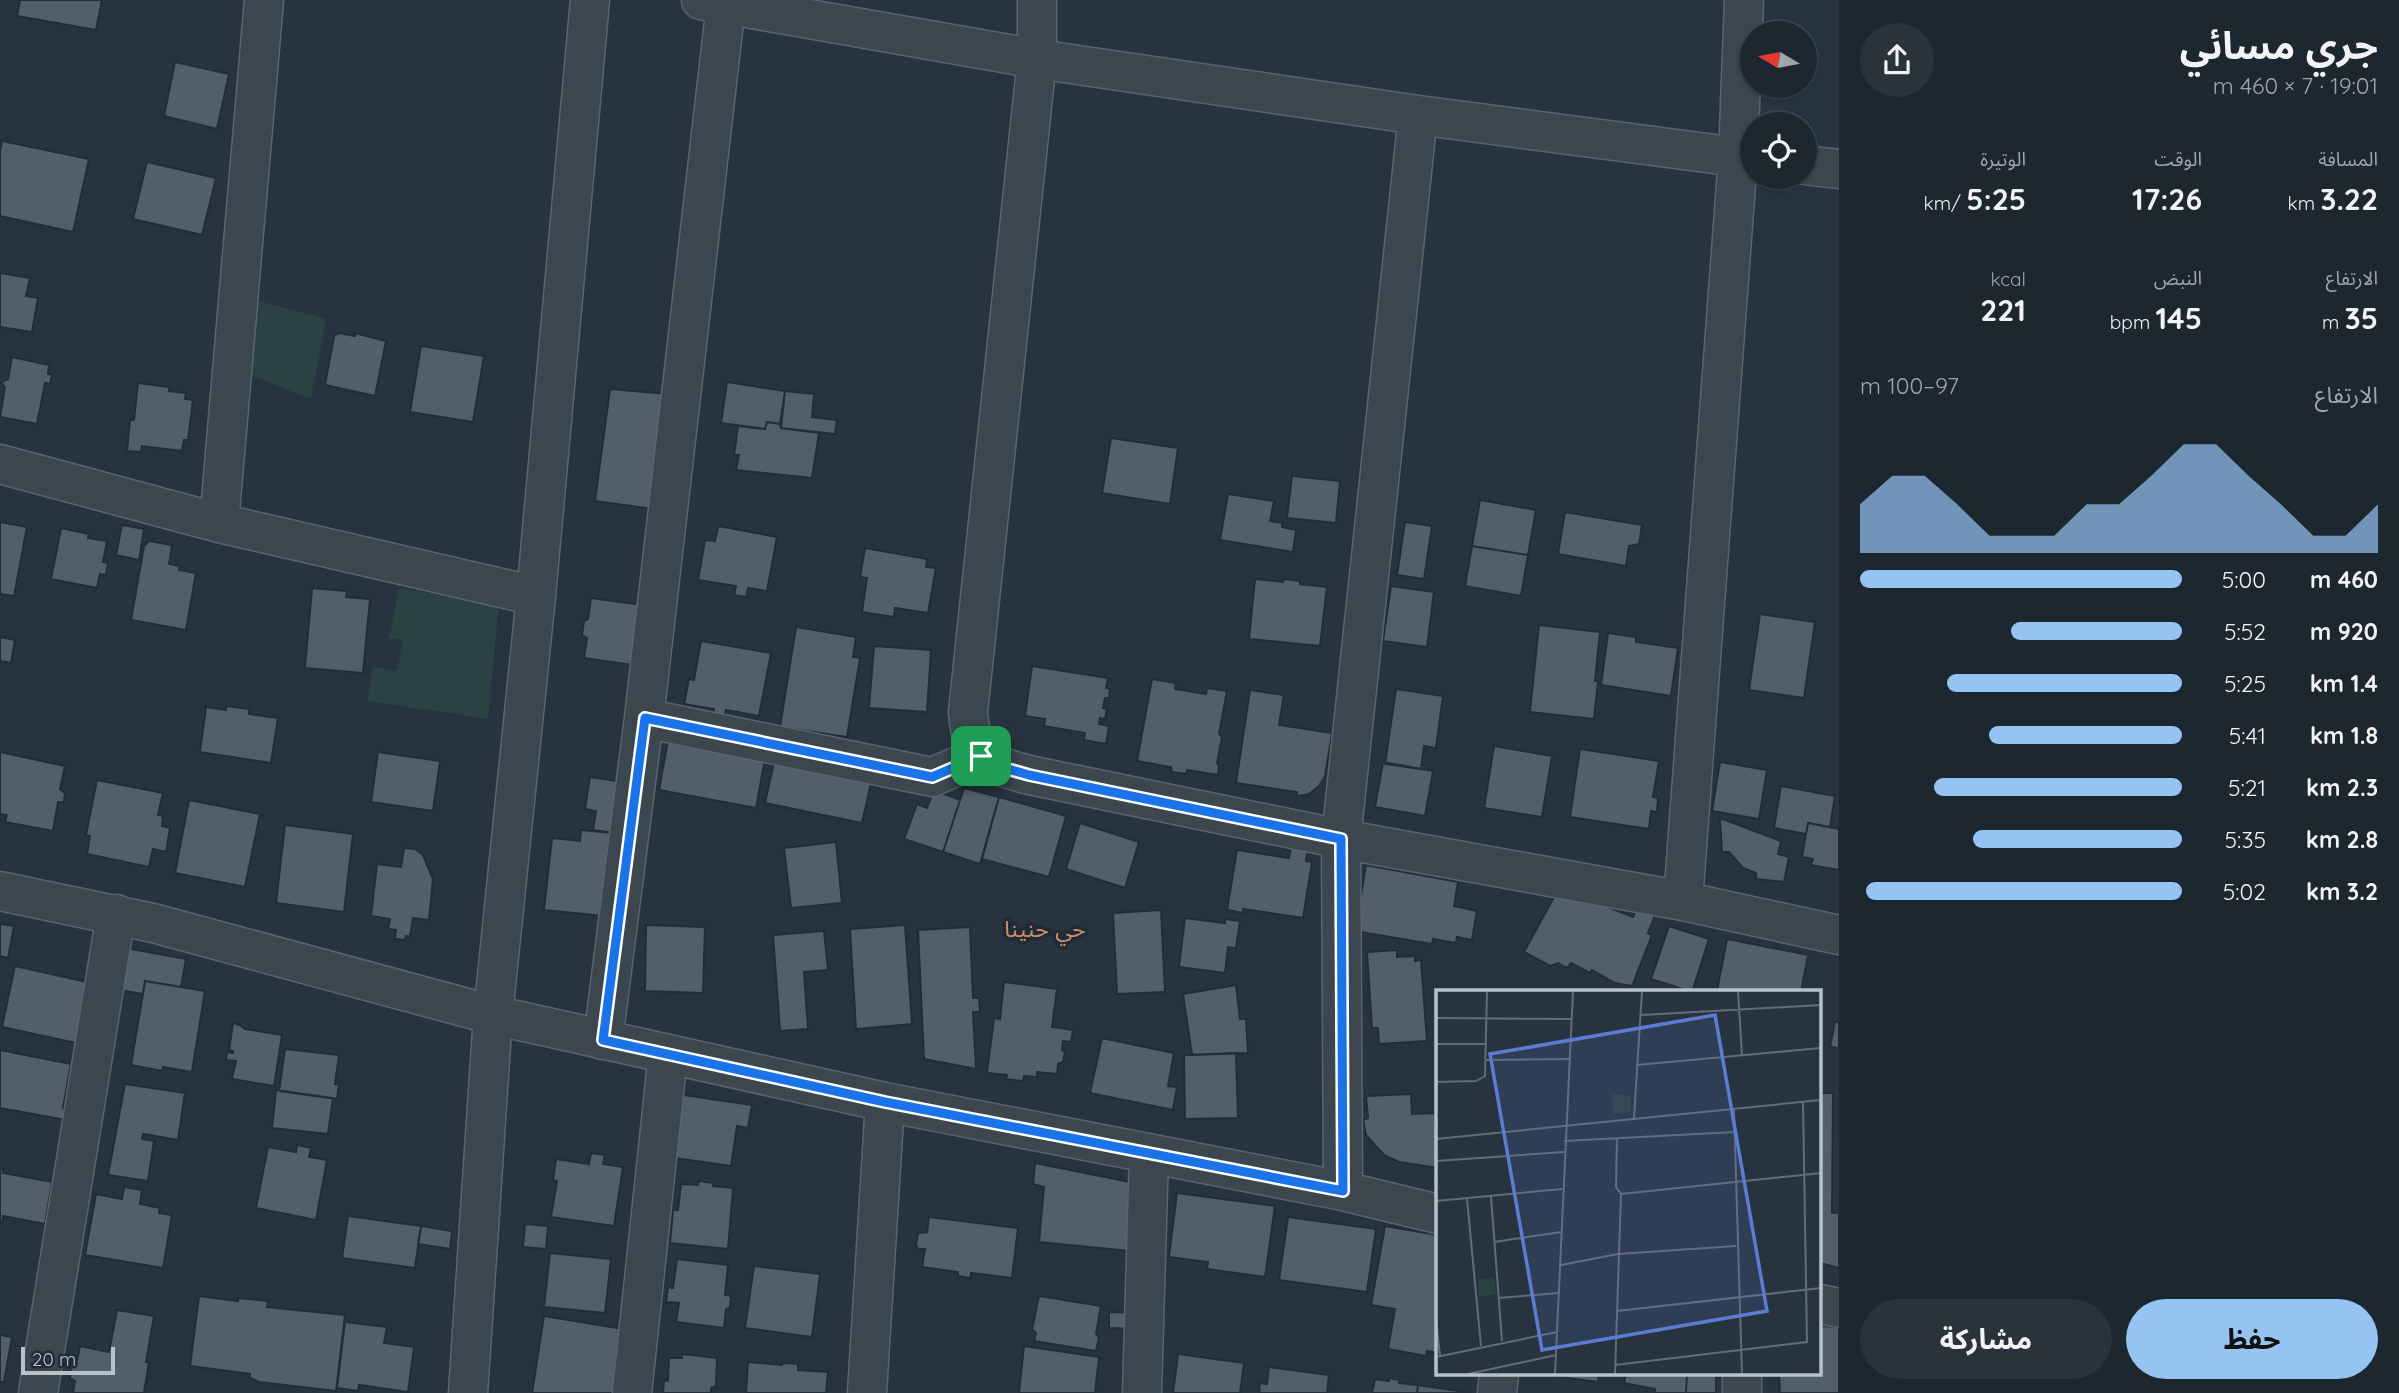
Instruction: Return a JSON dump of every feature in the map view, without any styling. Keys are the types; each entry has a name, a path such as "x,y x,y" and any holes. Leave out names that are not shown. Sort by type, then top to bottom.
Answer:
{"street":[{"path":"219,523 264,0"},
{"path":"468,1393 494,1015 536,596 590,0"},
{"path":"1037,0 1037,59 968,712 970,738 981,756 1001,767 1029,775 1341,839 1683,901 1839,935"},
{"path":"1744,0 1745,112"},
{"path":"603,1040 645,718 713,2 1037,59 1418,115 1740,157"},
{"path":"1343,1191 1341,839 1418,115"},
{"path":"1817,166 1839,169"},
{"path":"1683,901 1742,189"},
{"path":"0,464 219,523 536,596"},
{"path":"645,718 932,777 981,756"},
{"path":"0,891 116,914 494,1015 603,1040 885,1102 1343,1191 1436,1214"},
{"path":"38,1393 116,914"},
{"path":"632,1393 668,1054"},
{"path":"867,1393 885,1102"},
{"path":"1142,1393 1149,1153"}],"green space":[{"path":"255,300 326,319 311,399 242,372"},
{"path":"399,588 499,604 488,719 367,701 373,667 397,671 403,640 389,638"}],"building":[{"path":"20,0 102,0 96,30 17,16"},
{"path":"175,62 229,74 217,129 164,116"},
{"path":"2,141 89,159 73,232 0,216"},
{"path":"147,162 216,178 202,235 133,219"},
{"path":"0,273 30,278 26,296 38,298 32,332 0,327"},
{"path":"339,333 355,336 355,333 386,341 375,396 325,385 334,336"},
{"path":"421,346 484,356 473,422 410,412"},
{"path":"12,357 49,365 48,374 52,375 50,384 45,383 37,424 0,417 5,387 1,382 8,379"},
{"path":"727,382 785,391 780,424 767,422 765,429 721,423"},
{"path":"138,383 169,387 169,391 186,393 185,399 193,400 188,440 184,440 182,451 142,446 141,452 127,451"},
{"path":"610,389 668,394 653,509 595,501"},
{"path":"785,391 814,394 812,417 837,420 835,434 781,428"},
{"path":"767,422 780,424 781,428 819,433 812,478 736,470 739,455 734,455 738,426 765,429"},
{"path":"1111,438 1178,448 1170,504 1102,493"},
{"path":"1292,476 1340,481 1336,523 1287,518"},
{"path":"1228,494 1274,501 1270,521 1296,530 1293,552 1220,540"},
{"path":"1480,500 1536,510 1528,555 1472,546"},
{"path":"1565,512 1642,525 1639,544 1629,546 1626,566 1558,554"},
{"path":"0,522 27,527 14,596 0,594"},
{"path":"1405,522 1432,526 1424,579 1397,575"},
{"path":"122,525 144,529 139,560 116,555"},
{"path":"718,526 777,537 767,591 748,588 746,597 734,595 736,586 698,580 705,540 715,541"},
{"path":"61,528 89,534 88,538 107,541 103,562 108,563 106,575 100,574 97,588 51,579"},
{"path":"149,541 172,545 169,564 180,566 179,570 196,573 186,630 131,620 144,546"},
{"path":"1472,546 1528,555 1521,596 1465,586"},
{"path":"865,548 927,559 926,567 936,568 928,613 895,608 894,617 862,612 867,578 860,577"},
{"path":"1255,579 1283,582 1284,579 1327,587 1320,646 1249,639"},
{"path":"1391,586 1434,592 1427,647 1383,641"},
{"path":"312,588 347,591 346,597 370,599 363,673 305,668"},
{"path":"591,598 642,605 633,665 584,658 587,638 582,635"},
{"path":"1760,614 1815,622 1804,698 1749,690"},
{"path":"1539,625 1600,632 1594,719 1530,712"},
{"path":"796,627 856,637 853,657 860,658 847,737 780,727"},
{"path":"1608,633 1636,637 1636,642 1678,648 1671,696 1601,685"},
{"path":"0,637 15,640 11,663 0,661"},
{"path":"701,641 771,653 759,716 726,710 724,718 713,716 714,709 684,704 689,679 694,680"},
{"path":"874,646 931,650 927,712 869,708"},
{"path":"1032,666 1108,678 1106,688 1110,689 1109,698 1105,698 1103,708 1107,709 1105,719 1100,718 1099,724 1109,726 1106,744 1084,740 1085,733 1044,726 1045,719 1025,716"},
{"path":"1152,679 1176,683 1175,689 1206,694 1207,688 1227,691 1219,734 1222,737 1217,763 1218,775 1187,770 1186,774 1172,772 1171,767 1137,761"},
{"path":"1396,689 1443,696 1436,748 1424,746 1421,769 1385,764"},
{"path":"1250,690 1284,695 1279,725 1332,733 1325,776 1319,786 1309,794 1297,796 1297,792 1236,783"},
{"path":"226,706 249,709 249,714 278,718 271,763 200,752 206,707 226,710"},
{"path":"669,735 766,753 756,808 659,790"},
{"path":"1494,746 1552,756 1542,817 1484,808"},
{"path":"1580,749 1659,761 1653,797 1658,798 1657,812 1651,811 1649,829 1570,817"},
{"path":"0,752 65,766 60,789 65,793 64,802 58,802 53,831 5,822 7,815 0,814"},
{"path":"378,752 440,761 433,811 371,802"},
{"path":"776,753 873,774 862,823 765,803"},
{"path":"1383,762 1433,771 1425,816 1375,807"},
{"path":"1720,762 1767,770 1759,819 1712,811"},
{"path":"590,777 629,783 622,834 593,830 596,811 585,809"},
{"path":"97,780 163,793 158,815 163,816 162,826 170,828 166,852 153,849 149,867 87,854 90,836 86,835"},
{"path":"1781,786 1835,796 1830,827 1808,823 1806,834 1774,828"},
{"path":"964,788 999,797 980,864 943,852"},
{"path":"934,790 960,800 943,852 904,839 917,804 927,808"},
{"path":"999,797 1066,816 1049,877 982,859"},
{"path":"189,800 260,814 245,887 175,873"},
{"path":"1720,818 1781,841 1778,854 1789,857 1784,882 1756,879 1756,873 1743,868 1729,852 1722,852"},
{"path":"1080,823 1139,842 1125,888 1066,869"},
{"path":"1808,823 1839,829 1839,870 1811,865 1813,859 1802,857"},
{"path":"285,825 353,834 344,912 276,903"},
{"path":"581,830 613,833 604,916 544,910 552,838 580,841"},
{"path":"1293,835 1309,838 1306,861 1312,862 1303,918 1243,909 1243,913 1227,910 1237,850 1289,858"},
{"path":"836,842 842,903 791,908 784,848"},
{"path":"404,848 415,849 423,855 433,879 429,920 413,918 410,937 406,936 405,940 395,939 396,930 388,929 390,919 371,916 377,864 401,867"},
{"path":"1366,865 1458,882 1454,906 1477,911 1472,940 1457,937 1456,943 1433,939 1432,944 1355,931"},
{"path":"1572,893 1633,917 1638,906 1656,913 1648,933 1652,935 1632,986 1615,983 1592,970 1590,973 1571,963 1567,968 1558,963 1550,966 1524,952 1554,897"},
{"path":"1161,910 1165,992 1117,994 1113,913"},
{"path":"1185,918 1225,923 1225,919 1240,921 1236,948 1228,947 1225,973 1179,967"},
{"path":"0,924 14,926 8,958 1,956 0,961"},
{"path":"646,925 705,927 703,993 645,991"},
{"path":"905,925 912,1024 856,1029 850,929"},
{"path":"1669,926 1709,939 1693,990 1651,979"},
{"path":"970,927 973,998 979,998 980,1012 973,1012 976,1069 924,1059 918,930"},
{"path":"824,931 828,970 804,972 808,1029 780,1031 773,935"},
{"path":"1727,939 1808,955 1801,990 1717,990"},
{"path":"126,948 186,959 181,987 145,981 143,994 118,990"},
{"path":"1397,950 1397,957 1415,956 1415,961 1421,960 1427,1041 1379,1044 1378,1028 1372,1028 1367,952"},
{"path":"15,966 87,982 76,1043 2,1027"},
{"path":"145,981 205,991 192,1072 163,1067 162,1071 131,1065"},
{"path":"1004,982 1057,989 1052,1027 1073,1030 1071,1042 1063,1041 1062,1050 1065,1052 1063,1062 1058,1064 1057,1074 1037,1072 1037,1077 1024,1076 1023,1081 1006,1079 1007,1075 987,1073 994,1018 1000,1019"},
{"path":"1236,985 1240,1019 1246,1019 1248,1053 1192,1055 1183,994"},
{"path":"1835,1022 1839,1022 1839,1048 1830,1047"},
{"path":"233,1023 245,1029 282,1035 274,1086 232,1079 236,1061 226,1060 227,1052 233,1053 229,1050"},
{"path":"1102,1038 1174,1053 1168,1086 1177,1087 1173,1110 1090,1093"},
{"path":"285,1049 339,1055 335,1084 339,1085 337,1099 279,1091"},
{"path":"0,1050 71,1064 63,1108 68,1109 66,1120 0,1108"},
{"path":"1236,1053 1238,1118 1185,1119 1184,1055"},
{"path":"125,1084 185,1093 178,1140 143,1134 142,1139 154,1141 148,1181 108,1175"},
{"path":"276,1090 333,1098 328,1134 272,1128"},
{"path":"1822,1093 1833,1093 1832,1213 1839,1213 1839,1268 1822,1264"},
{"path":"677,1094 752,1105 748,1128 737,1126 731,1166 668,1157"},
{"path":"1411,1094 1412,1114 1435,1113 1436,1168 1399,1162 1384,1155 1366,1135 1363,1120 1368,1118 1366,1096"},
{"path":"297,1145 311,1148 309,1157 327,1160 316,1220 256,1208 268,1147 296,1152"},
{"path":"591,1153 605,1155 603,1164 623,1167 614,1226 551,1217 557,1181 553,1180 556,1159 589,1164"},
{"path":"1035,1163 1135,1183 1130,1251 1039,1242 1044,1187 1033,1184"},
{"path":"0,1169 4,1170 3,1173 52,1182 45,1224 3,1216 2,1223 0,1222"},
{"path":"699,1181 733,1188 728,1249 670,1243 673,1210 678,1210 681,1184 698,1185"},
{"path":"124,1187 142,1190 140,1204 160,1208 159,1213 172,1215 163,1268 85,1255 96,1194 122,1199"},
{"path":"1177,1193 1275,1206 1265,1277 1207,1269 1208,1262 1169,1257"},
{"path":"348,1216 421,1226 415,1268 342,1258"},
{"path":"929,1217 1018,1228 1012,1278 971,1273 971,1278 958,1276 958,1272 922,1267 925,1249 918,1249 916,1245 918,1233 927,1232"},
{"path":"1288,1217 1376,1229 1367,1292 1279,1280"},
{"path":"525,1224 548,1226 546,1249 523,1247"},
{"path":"421,1226 452,1231 450,1249 418,1244"},
{"path":"1385,1226 1436,1235 1436,1353 1427,1351 1426,1356 1388,1349 1395,1309 1371,1305"},
{"path":"550,1253 611,1259 605,1313 544,1307"},
{"path":"677,1259 728,1265 725,1295 731,1296 730,1308 726,1309 724,1328 676,1322 679,1303 666,1302 668,1287 673,1288"},
{"path":"754,1266 820,1274 812,1337 745,1328"},
{"path":"199,1296 238,1301 238,1298 268,1301 267,1307 345,1315 336,1391 259,1382 250,1378 250,1374 190,1366"},
{"path":"1039,1296 1101,1306 1096,1351 1034,1341 1036,1333 1032,1329"},
{"path":"117,1310 154,1316 144,1393 73,1393 75,1381 70,1378 71,1368 76,1366 80,1346 109,1352"},
{"path":"1109,1312 1139,1313 1138,1329 1109,1328"},
{"path":"544,1316 623,1329 613,1393 532,1393"},
{"path":"345,1322 387,1327 384,1343 414,1347 408,1392 359,1385 358,1391 337,1388"},
{"path":"1822,1326 1839,1327 1839,1393 1780,1393 1779,1376 1822,1376"},
{"path":"0,1335 12,1337 4,1382 0,1382"},
{"path":"1024,1346 1099,1357 1095,1393 1019,1393"},
{"path":"682,1354 717,1358 716,1386 711,1388 711,1393 663,1393 664,1380 668,1381 669,1358 682,1358"},
{"path":"1178,1354 1244,1363 1240,1393 1173,1393"},
{"path":"748,1362 798,1364 798,1370 828,1372 826,1393 746,1393"},
{"path":"1269,1367 1329,1375 1327,1393 1259,1393 1260,1383 1267,1384"},
{"path":"1554,1376 1599,1376 1598,1382"},
{"path":"1626,1376 1687,1376 1686,1393 1655,1393 1655,1389 1624,1383"},
{"path":"1687,1376 1716,1376 1716,1393 1686,1393"},
{"path":"1389,1378 1399,1380 1399,1383 1418,1385 1417,1393 1372,1393 1375,1379 1389,1381"},
{"path":"1418,1385 1472,1393 1417,1393"}],"district":[{"name":"حي حنينا","path":"1045,929"}],"route":[{"path":"645,718 932,777 981,756 1001,767 1029,775 1341,839 1343,1191 885,1102 603,1040 645,718"}]}
